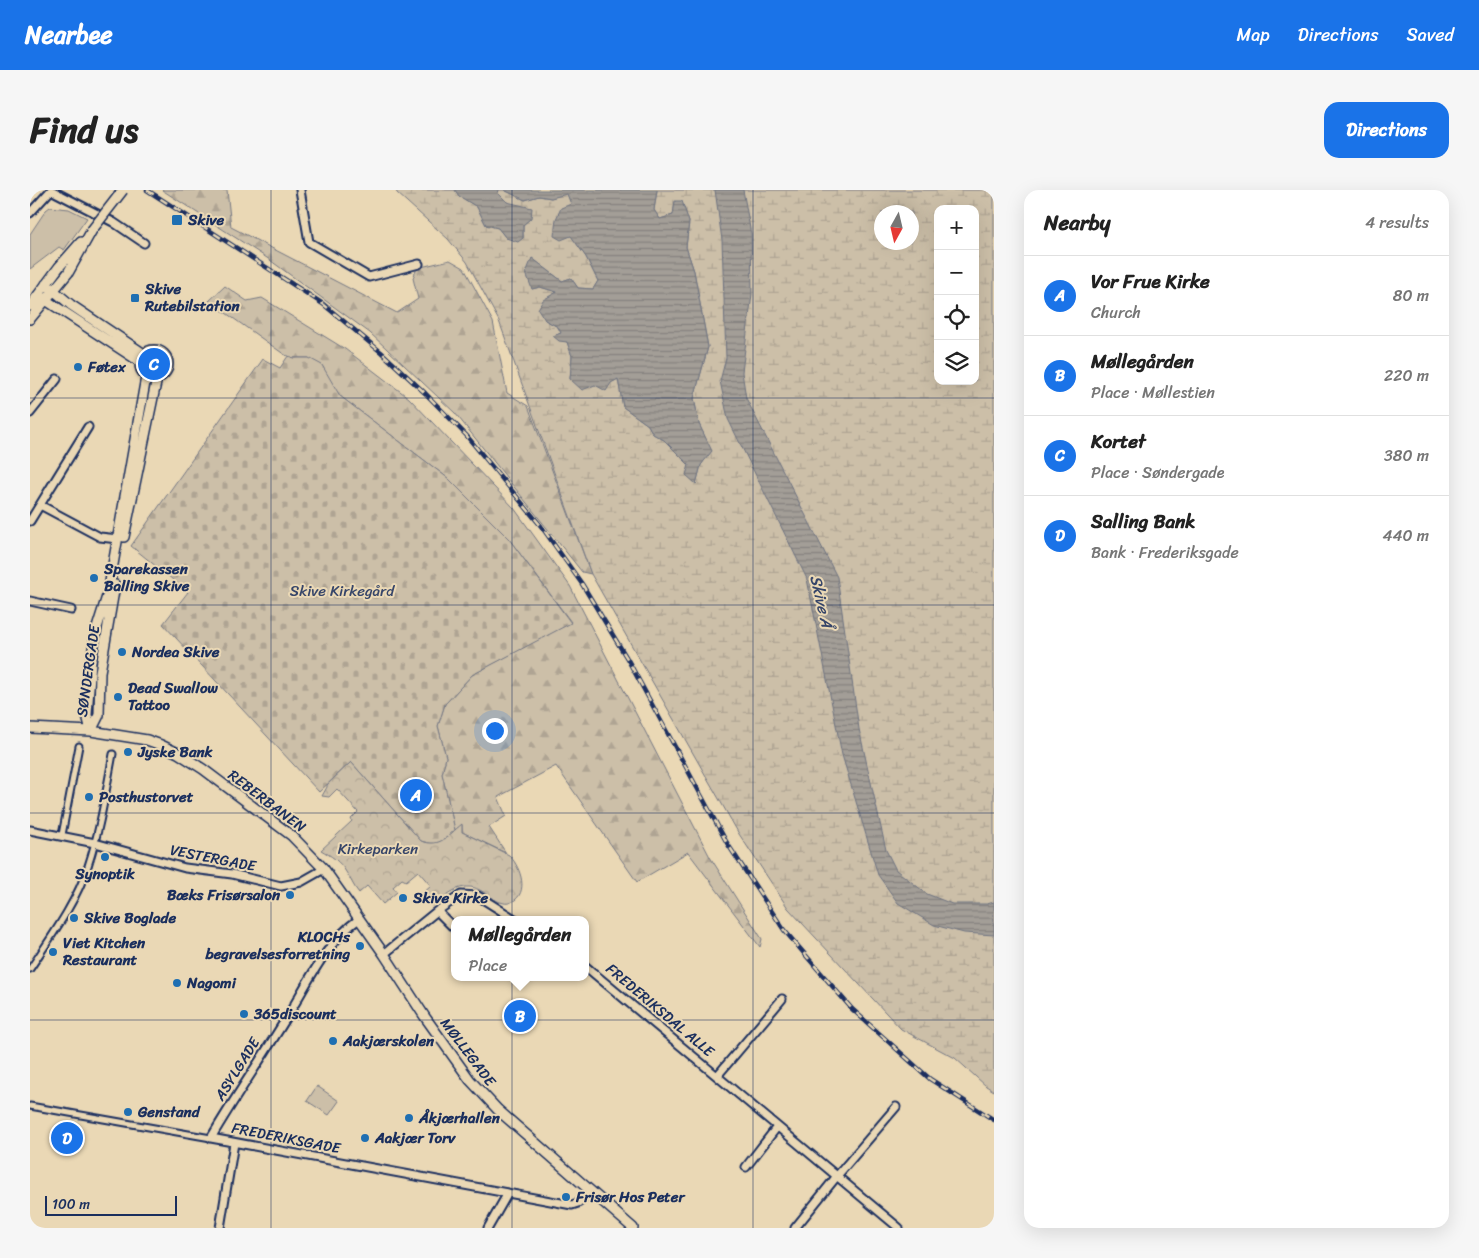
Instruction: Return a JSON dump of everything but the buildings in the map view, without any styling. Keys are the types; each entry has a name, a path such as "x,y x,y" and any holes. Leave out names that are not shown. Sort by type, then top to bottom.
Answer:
{"street":[{"path":"30,213 50,190 113,222 144,243"},
{"path":"30,306 59,267 92,230 123,190"},
{"path":"300,190 309,242 369,277 419,264"},
{"path":"30,319 68,273 92,230"},
{"path":"46,284 71,305 142,357"},
{"path":"38,295 142,357"},
{"path":"149,350 162,353 168,360 165,374 157,378 146,377 140,370 142,357 149,350"},
{"name":"SØNDERGADE","path":"91,731 87,715 90,670 96,631 108,592 146,377"},
{"name":"SØNDERGADE","path":"91,731 99,715 100,672 104,646 123,540 157,378"},
{"path":"30,413 57,379"},
{"path":"30,521 88,427"},
{"path":"40,505 100,536 118,539"},
{"path":"30,601 71,610"},
{"name":"REBERBANEN","path":"30,728 91,731 147,740 178,753 302,844 324,869 384,954"},
{"path":"62,835 79,746"},
{"path":"30,969 72,903 88,868 113,754"},
{"name":"VESTERGADE","path":"30,830 95,843 185,868 232,874 281,886 301,882 324,869"},
{"path":"384,954 458,896 478,896 510,916"},
{"path":"437,911 451,925"},
{"name":"ASYLGADE","path":"211,1138 327,950 347,927 359,919"},
{"name":"MØLLEGADE","path":"384,954 425,1017 470,1080 498,1110 633,1228"},
{"name":"FREDERIKSDAL ALLE","path":"589,969 899,1228"},
{"name":"FREDERIKSDAL ALLE","path":"716,1076 782,999"},
{"name":"FREDERIKSGADE","path":"30,1106 572,1205 578,1203 592,1192"},
{"path":"796,1228 837,1176 896,1107"},
{"path":"746,1166 777,1127"},
{"path":"220,1228 234,1143"},
{"path":"488,1228 508,1193"}],"green space":[{"path":"162,190 227,190 231,227 397,313 418,299 413,278 417,268 450,260 464,268 493,322 507,393 528,406 591,574 582,572 455,413 370,333 267,258"},
{"path":"396,190 455,190 459,196 477,207 486,225 498,228 506,238 523,238 523,225 531,218 507,202 498,193 499,190 504,190 525,200 539,196 551,198 567,193 571,204 571,235 586,257 598,281 593,289 578,288 571,278 562,281 532,258 532,289 540,287 557,292 548,297 542,305 545,320 558,327 561,333 554,336 567,342 572,356 570,379 600,384 618,379 623,407 648,425 653,434 664,440 689,465 696,484 701,465 711,451 699,424 694,398 708,347 694,271 686,247 689,222 682,202 675,202 673,215 660,219 654,210 657,190 994,190 994,1091 955,1058 901,1029 788,908 739,834 591,574 499,321 467,262 448,239"},
{"path":"50,207 69,209 87,218 64,250 59,247 30,269 30,234"},
{"path":"225,286 247,301 262,298 345,349 409,398 514,508 570,586 710,857 762,939 760,947 688,852 637,882 556,766 498,797 506,816 489,827 506,853 462,832 462,825 455,830 442,774 446,757 438,726 445,704 472,675 571,622 509,539 449,479 340,396 309,358 294,358 285,355 209,301"},
{"name":"Skive Kirkegård","path":"288,356 309,358 322,365 340,396 449,479 509,539 571,623 472,675 445,704 438,726 446,757 442,774 455,830 440,842 427,843 421,841 351,762 319,792 163,624 188,592 131,546 263,359 280,368"},
{"name":"Kirkeparken","path":"351,762 421,841 428,843 439,842 462,824 462,832 509,855 513,859 521,877 522,884 519,895 514,901 505,903 499,902 476,888 465,887 452,892 432,906 422,894 431,886 418,871 406,881 402,879 393,887 397,892 383,904 367,886 359,893 341,865 321,850 352,821 351,819 358,812 337,789 329,797 322,796 327,785"},
{"path":"317,1086 339,1101 329,1115 307,1101"}],"water":[{"path":"455,190 499,190 498,193 507,202 532,208 531,218 523,225 523,238 518,242 506,238 498,228 486,225 477,207 459,196"},
{"path":"504,190 657,190 654,210 660,219 673,215 675,201 682,201 689,222 686,247 694,271 708,347 694,398 699,424 712,451 701,465 696,484 686,475 689,465 664,440 653,434 648,425 623,407 618,379 611,383 606,391 595,385 582,390 570,379 572,356 567,342 559,341 553,336 561,333 558,327 545,320 538,309 543,300 557,292 540,287 532,289 526,273 532,258 562,281 571,278 578,288 593,289 598,281 586,257 571,236 561,240 554,236 556,219 561,208 571,204 567,194 551,198 539,196 525,200"},
{"name":"Skive Å","path":"715,190 743,190 751,234 752,294 742,372 746,398 837,577 859,729 886,850 896,870 927,894 952,904 987,904 994,902 994,935 964,933 934,925 898,903 878,875 842,755 807,579 728,419 720,381 726,358 722,240"}],"railway":[{"path":"147,190 323,304 381,352 466,435 541,526 582,584 628,660 727,843 784,930 852,1009 930,1079 994,1120"}],"place":[{"name":"Skive","path":"177,220"},
{"name":"Skive Rutebilstation","path":"135,298"},
{"name":"Kortet","path":"154,364"},
{"name":"Føtex","path":"78,367"},
{"name":"Sparekassen Balling Skive","path":"94,578"},
{"name":"Nordea Skive","path":"122,652"},
{"name":"Dead Swallow Tattoo","path":"118,697"},
{"name":"Jyske Bank","path":"128,752"},
{"name":"Vor Frue Kirke","path":"416,795"},
{"name":"Posthustorvet","path":"89,797"},
{"name":"Synoptik","path":"105,857"},
{"name":"Bæks Frisørsalon","path":"290,895"},
{"name":"Skive Kirke","path":"403,898"},
{"name":"Skive Boglade","path":"74,918"},
{"name":"KLOCHs begravelsesforretning","path":"360,946"},
{"name":"Viet Kitchen Restaurant","path":"53,952"},
{"name":"Nagomi","path":"177,983"},
{"name":"365discount","path":"244,1014"},
{"name":"Møllegården","path":"520,1016"},
{"name":"Aakjærskolen","path":"333,1041"},
{"name":"Genstand","path":"128,1112"},
{"name":"Åkjærhallen","path":"409,1118"},
{"name":"Salling Bank","path":"67,1138"},
{"name":"Aakjær Torv","path":"365,1138"},
{"name":"Frisør Hos Peter","path":"566,1197"}]}
